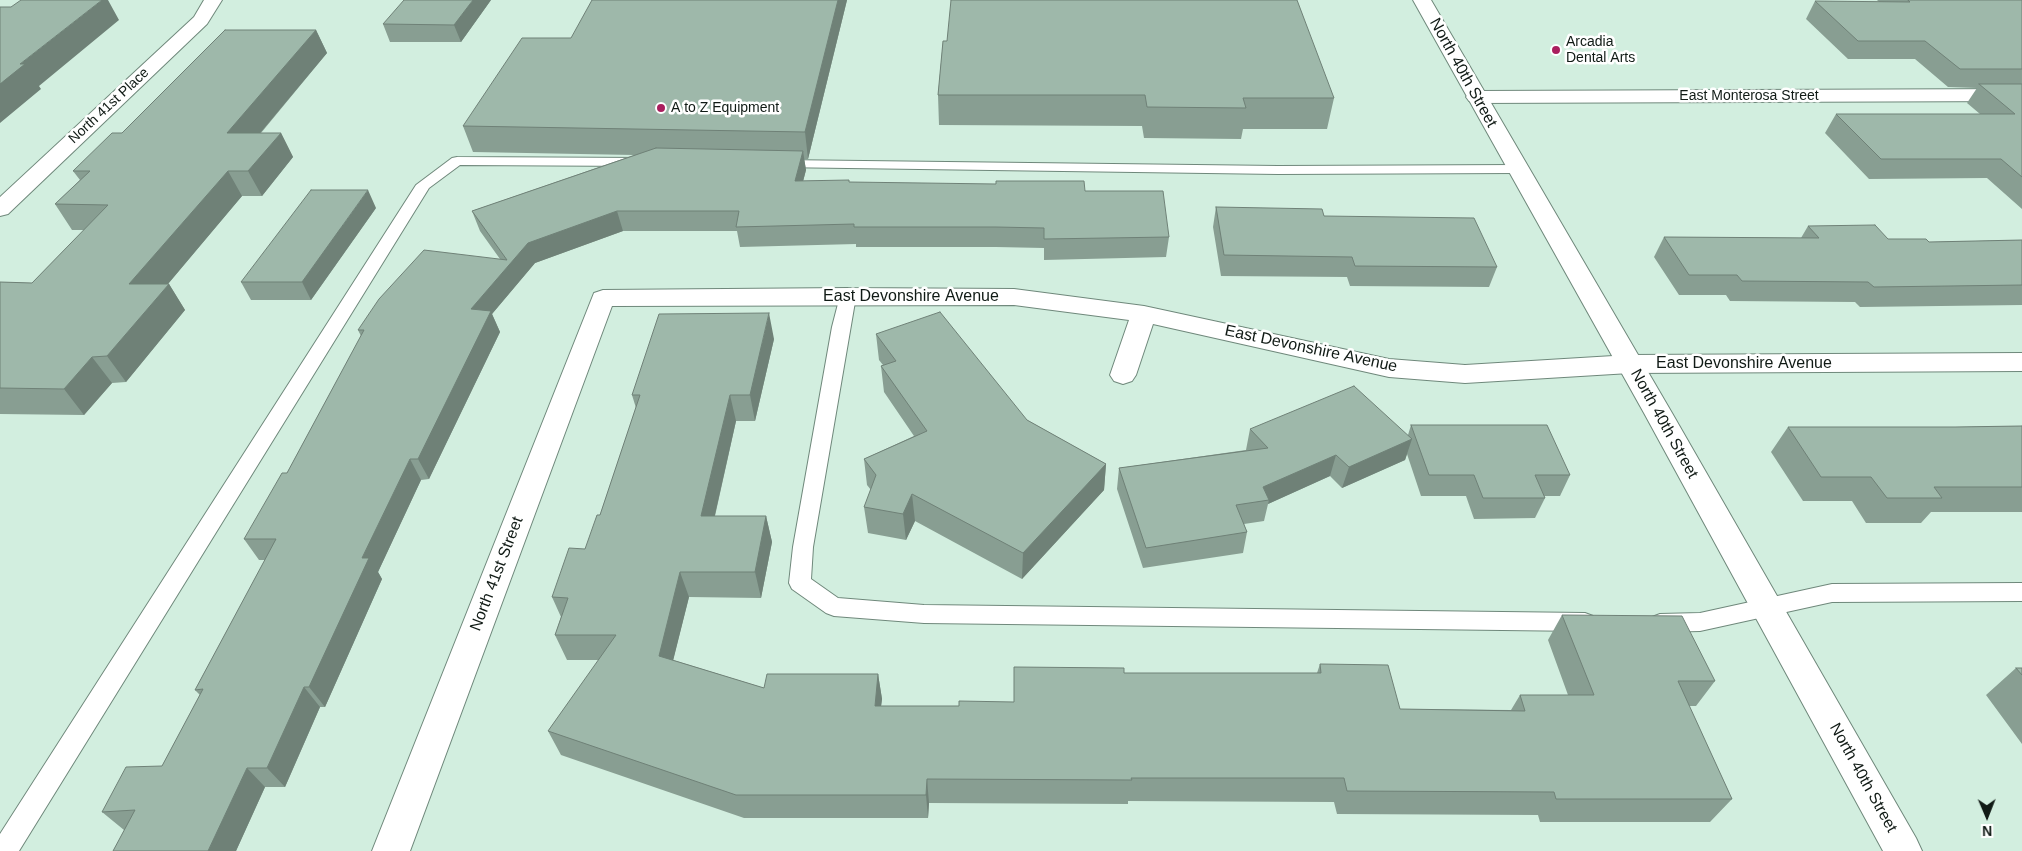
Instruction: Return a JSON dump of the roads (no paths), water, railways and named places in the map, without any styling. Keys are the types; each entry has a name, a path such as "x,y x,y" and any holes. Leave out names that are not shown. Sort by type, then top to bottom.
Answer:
{"street":[{"name":"North 41st Place","path":"0,209 201,20 213,0"},
{"name":"North 40th Street","path":"1422,0 1630,364 1904,851"},
{"name":"East Monterosa Street","path":"1476,97 2022,95"},
{"name":"East Devonshire Avenue","path":"603,298 1014,297 1144,314 1389,368 1465,374 1630,364 2022,362"},
{"name":"North 41st Street","path":"391,851 603,298"},
{"path":"1124,375 1144,314"}],"lane":[{"path":"4,851 423,185 457,161 659,162"},
{"path":"767,164 1278,170 1517,169"},
{"path":"848,296 840,326 803,547 800,583 834,607 924,614 1609,622"},
{"path":"1639,622 1700,622 1832,593 2022,592"}],"place":[{"name":"Arcadia Dental Arts","path":"1556,50"},
{"name":"A to Z Equipment","path":"661,108"}]}
